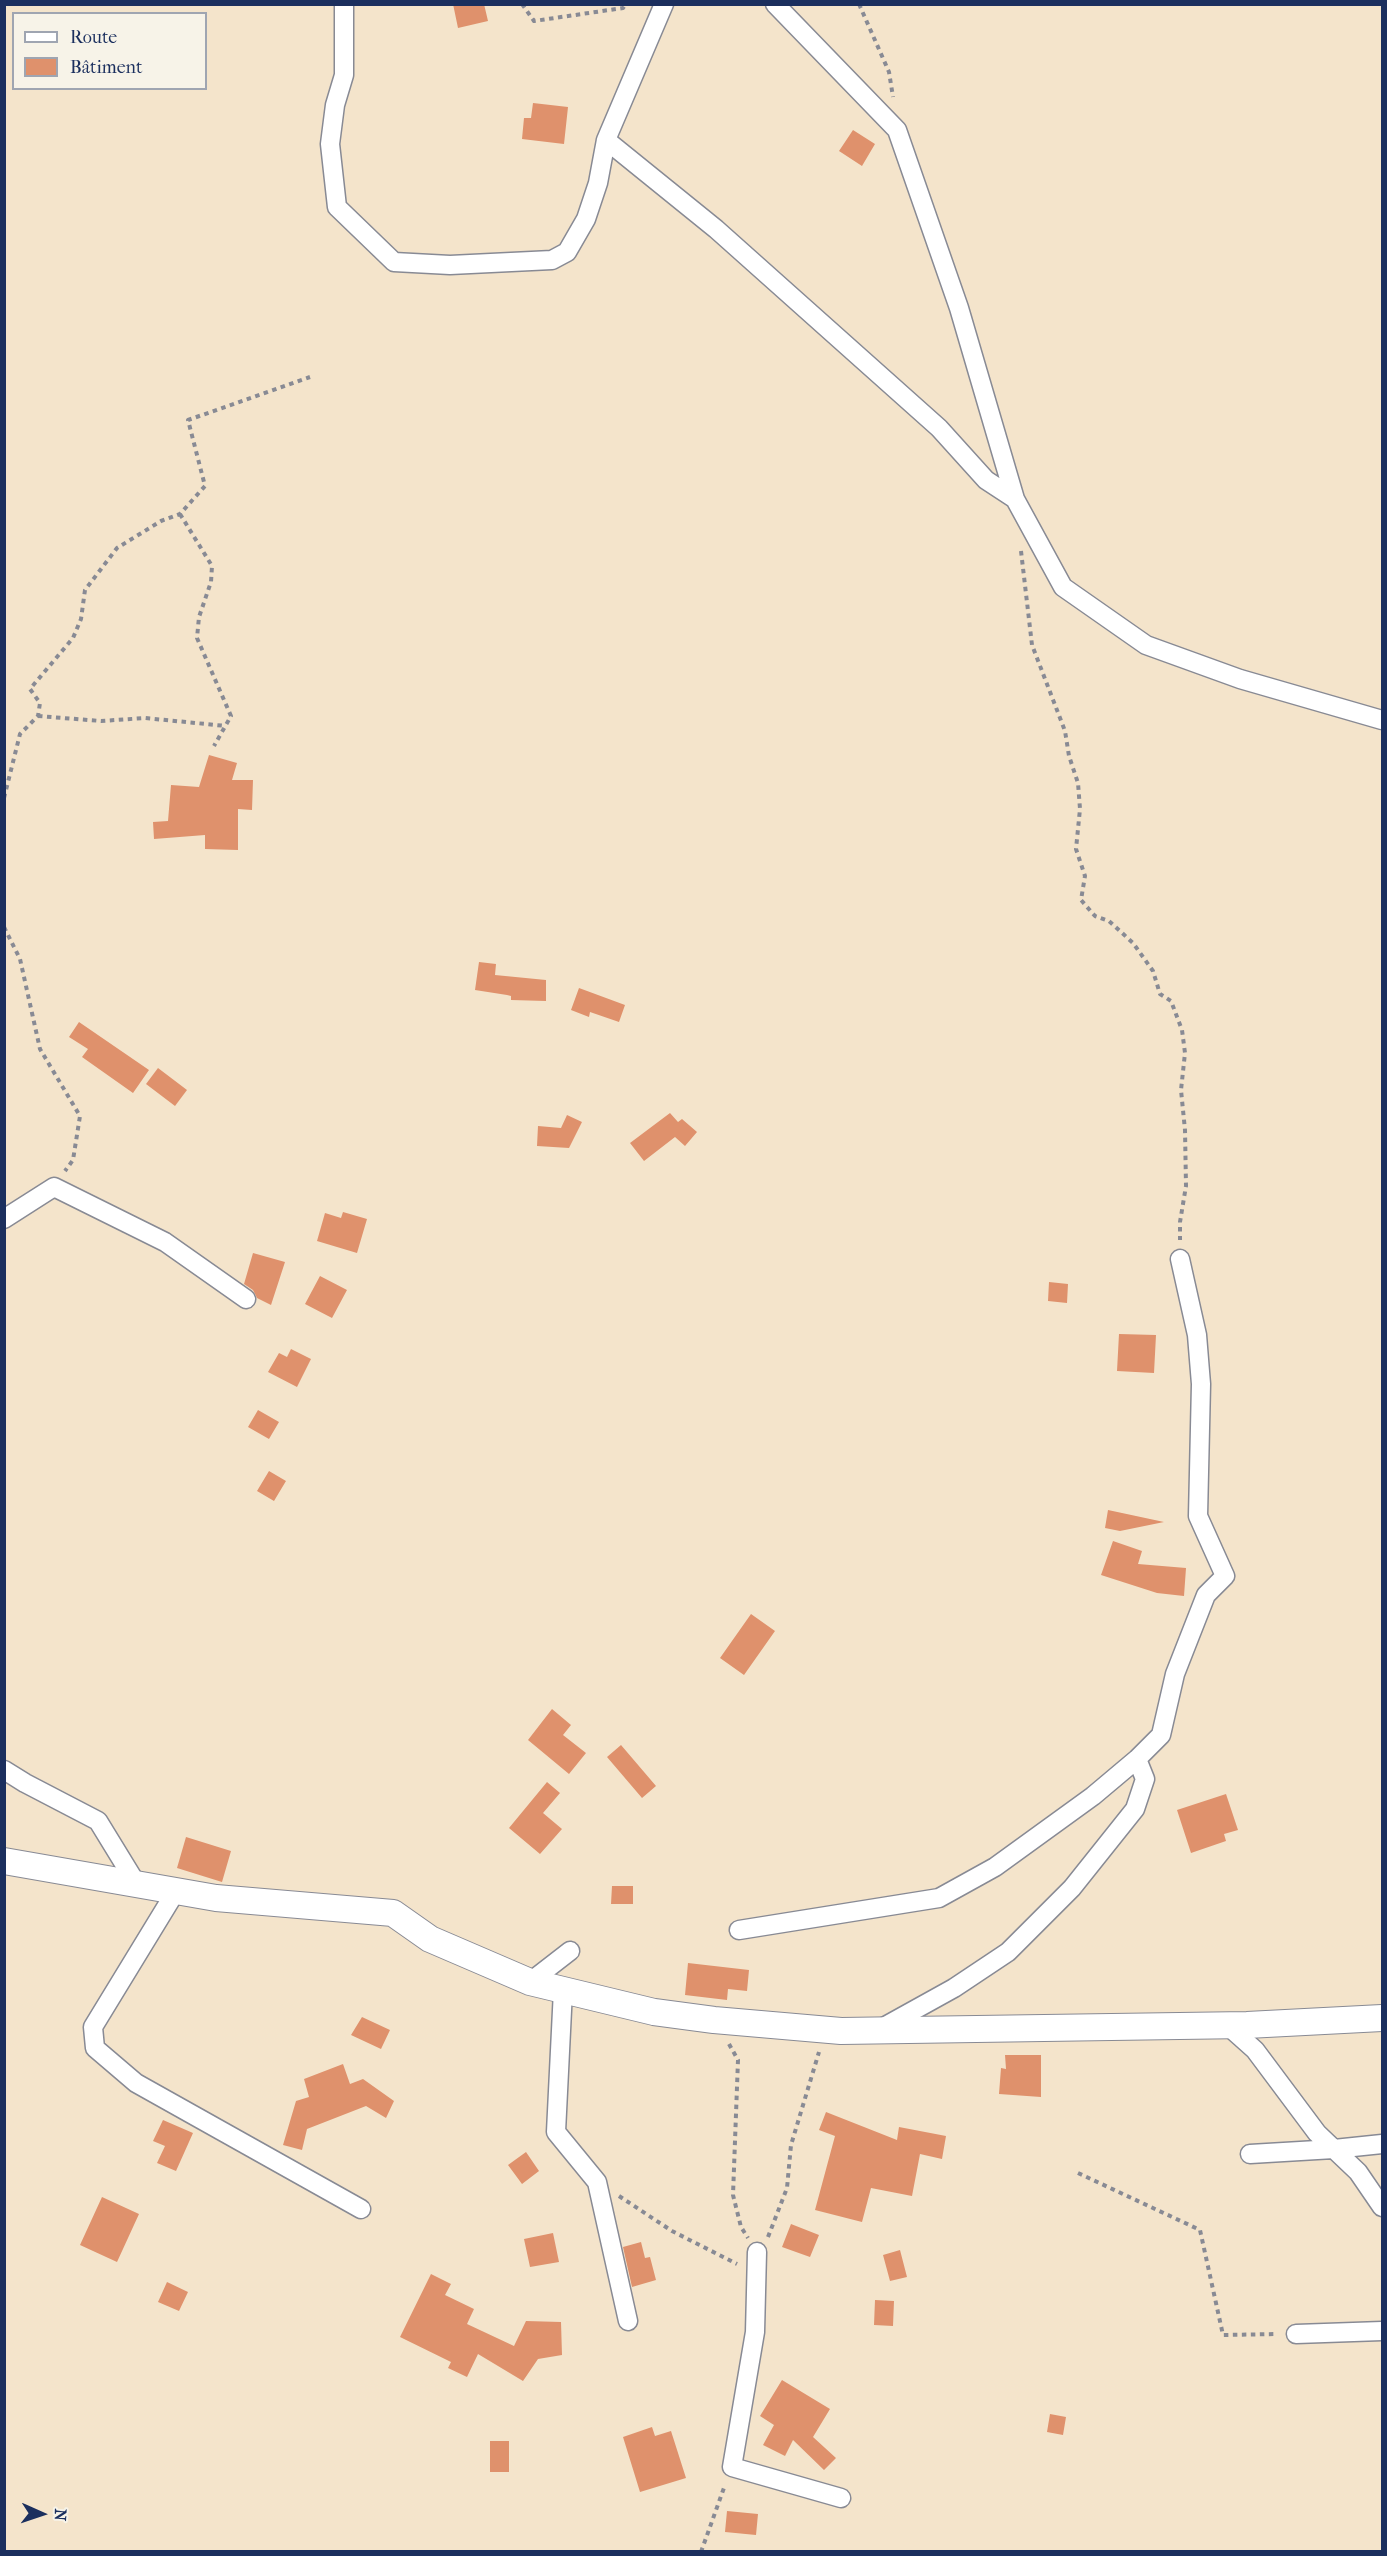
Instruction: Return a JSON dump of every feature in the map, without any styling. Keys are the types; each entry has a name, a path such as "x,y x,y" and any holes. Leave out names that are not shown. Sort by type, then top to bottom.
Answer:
{"street":[{"path":"344,4 344,75 335,105 330,144 337,207 394,262 450,265 552,260 567,252 586,219 598,183 606,140 664,4"},
{"path":"775,4 897,130 959,308 1016,499 1064,587 1146,645 1240,678 1383,720"},
{"path":"606,140 716,228 939,428 986,480 1016,499"},
{"path":"4,1219 54,1187 165,1242 246,1299"},
{"path":"739,1930 939,1898 995,1867 1093,1796 1137,1759 1161,1735 1175,1674 1206,1595 1225,1576 1198,1516 1201,1384 1198,1345 1180,1259"},
{"path":"878,2030 954,1988 1008,1952 1072,1888 1136,1809 1145,1779 1137,1759"},
{"path":"4,1770 99,1821 136,1883"},
{"path":"4,1861 216,1898 393,1913 430,1939 530,1982 654,2012 714,2020 841,2031 1227,2025 1383,2018"},
{"path":"176,1891 93,2027 95,2048 136,2083 361,2209"},
{"path":"530,1982 570,1952"},
{"path":"563,1990 555,2132 597,2182 628,2321"},
{"path":"1227,2025 1255,2050 1317,2133 1358,2172 1383,2207"},
{"path":"1250,2154 1383,2144"},
{"path":"758,2252 755,2332 732,2467 841,2498"},
{"path":"1296,2334 1383,2331"}],"path":[{"path":"522,4 534,21 623,8 626,4"},
{"path":"860,4 889,72 897,130"},
{"path":"4,798 20,734 38,716 40,703 30,689 73,638 81,620 84,590 117,548 161,521 180,513 205,486 188,420 310,377"},
{"path":"180,513 212,566 211,582 200,617 197,638 231,716 214,746"},
{"path":"1020,543 1032,645 1065,731 1069,756 1078,783 1080,809 1076,849 1085,876 1081,900 1095,916 1109,921 1133,943 1153,971 1160,994 1171,1001 1182,1030 1185,1053 1180,1090 1185,1130 1186,1186 1180,1222 1180,1259"},
{"path":"38,716 101,721 145,718 226,726"},
{"path":"4,927 20,959 40,1049 80,1116 73,1160 54,1187"},
{"path":"714,2020 738,2060 733,2195 741,2227 758,2252 769,2236 788,2188 791,2145 820,2051 841,2031"},
{"path":"1078,2173 1200,2230 1223,2335 1296,2334"},
{"path":"597,2182 672,2231 757,2273"},
{"path":"701,2552 732,2467"}],"building":[{"path":"453,4 484,4 488,21 458,28"},
{"path":"533,103 568,107 564,144 522,139 524,118 531,118"},
{"path":"853,130 875,144 862,166 839,151"},
{"path":"209,755 237,763 232,780 253,780 252,810 238,809 238,850 205,849 205,835 154,839 153,822 168,821 171,785 199,787"},
{"path":"479,962 496,964 495,975 546,980 546,1001 511,1000 511,996 475,990"},
{"path":"579,988 625,1005 619,1022 590,1012 589,1017 571,1010"},
{"path":"79,1022 149,1070 133,1093 82,1057 88,1049 69,1037"},
{"path":"158,1068 187,1090 175,1106 146,1084"},
{"path":"670,1113 678,1122 682,1119 697,1132 685,1146 675,1137 644,1161 630,1143"},
{"path":"567,1115 582,1122 569,1148 537,1146 538,1126 561,1128"},
{"path":"343,1212 367,1219 357,1253 317,1241 325,1213 341,1218"},
{"path":"253,1253 285,1262 271,1305 257,1298 253,1290 244,1284"},
{"path":"320,1276 347,1290 332,1318 305,1304"},
{"path":"1049,1282 1068,1284 1067,1303 1048,1301"},
{"path":"1119,1334 1156,1335 1154,1373 1117,1371"},
{"path":"291,1349 311,1359 297,1387 268,1372 279,1353 287,1357"},
{"path":"258,1410 279,1422 269,1439 248,1427"},
{"path":"269,1471 286,1481 274,1501 257,1491"},
{"path":"1108,1510 1164,1522 1120,1531 1105,1528"},
{"path":"1113,1541 1142,1551 1138,1564 1186,1568 1184,1596 1157,1593 1101,1575"},
{"path":"751,1614 775,1631 744,1675 720,1658"},
{"path":"552,1709 571,1725 563,1735 586,1753 569,1774 528,1740"},
{"path":"621,1745 656,1786 642,1798 607,1757"},
{"path":"547,1782 560,1793 543,1813 562,1829 540,1854 509,1828"},
{"path":"1226,1794 1238,1830 1224,1834 1226,1841 1191,1853 1177,1810"},
{"path":"186,1837 231,1851 222,1882 177,1868"},
{"path":"612,1886 633,1886 633,1904 611,1904"},
{"path":"688,1963 749,1970 747,1991 728,1989 727,2000 685,1995"},
{"path":"362,2017 390,2030 381,2049 351,2035"},
{"path":"1005,2055 1041,2055 1041,2097 999,2094 1001,2068 1006,2069"},
{"path":"343,2064 350,2084 363,2079 394,2101 386,2118 366,2106 307,2129 302,2150 283,2145 296,2101 309,2097 304,2079"},
{"path":"826,2112 897,2140 899,2127 946,2136 942,2159 920,2154 912,2196 871,2188 862,2222 815,2210 835,2136 819,2130"},
{"path":"163,2120 193,2133 176,2171 157,2163 165,2146 153,2141"},
{"path":"526,2152 539,2171 522,2184 508,2165"},
{"path":"102,2197 139,2214 117,2262 80,2245"},
{"path":"791,2224 819,2235 810,2257 782,2247"},
{"path":"553,2233 559,2262 530,2267 524,2239"},
{"path":"641,2242 645,2258 650,2257 656,2280 632,2287 623,2247"},
{"path":"900,2250 907,2277 890,2281 883,2255"},
{"path":"431,2274 451,2284 445,2295 474,2309 467,2324 514,2346 526,2321 561,2322 562,2355 538,2359 523,2381 478,2354 467,2377 448,2368 451,2362 400,2337"},
{"path":"167,2282 188,2292 179,2311 158,2302"},
{"path":"875,2300 894,2301 893,2326 874,2325"},
{"path":"782,2380 830,2409 813,2437 836,2458 824,2470 793,2440 785,2456 763,2445 774,2425 760,2416"},
{"path":"1050,2414 1066,2417 1063,2435 1047,2432"},
{"path":"652,2427 655,2436 671,2431 686,2478 640,2492 623,2437"},
{"path":"490,2441 509,2441 509,2472 490,2472"},
{"path":"727,2511 758,2514 756,2535 725,2532"}]}
